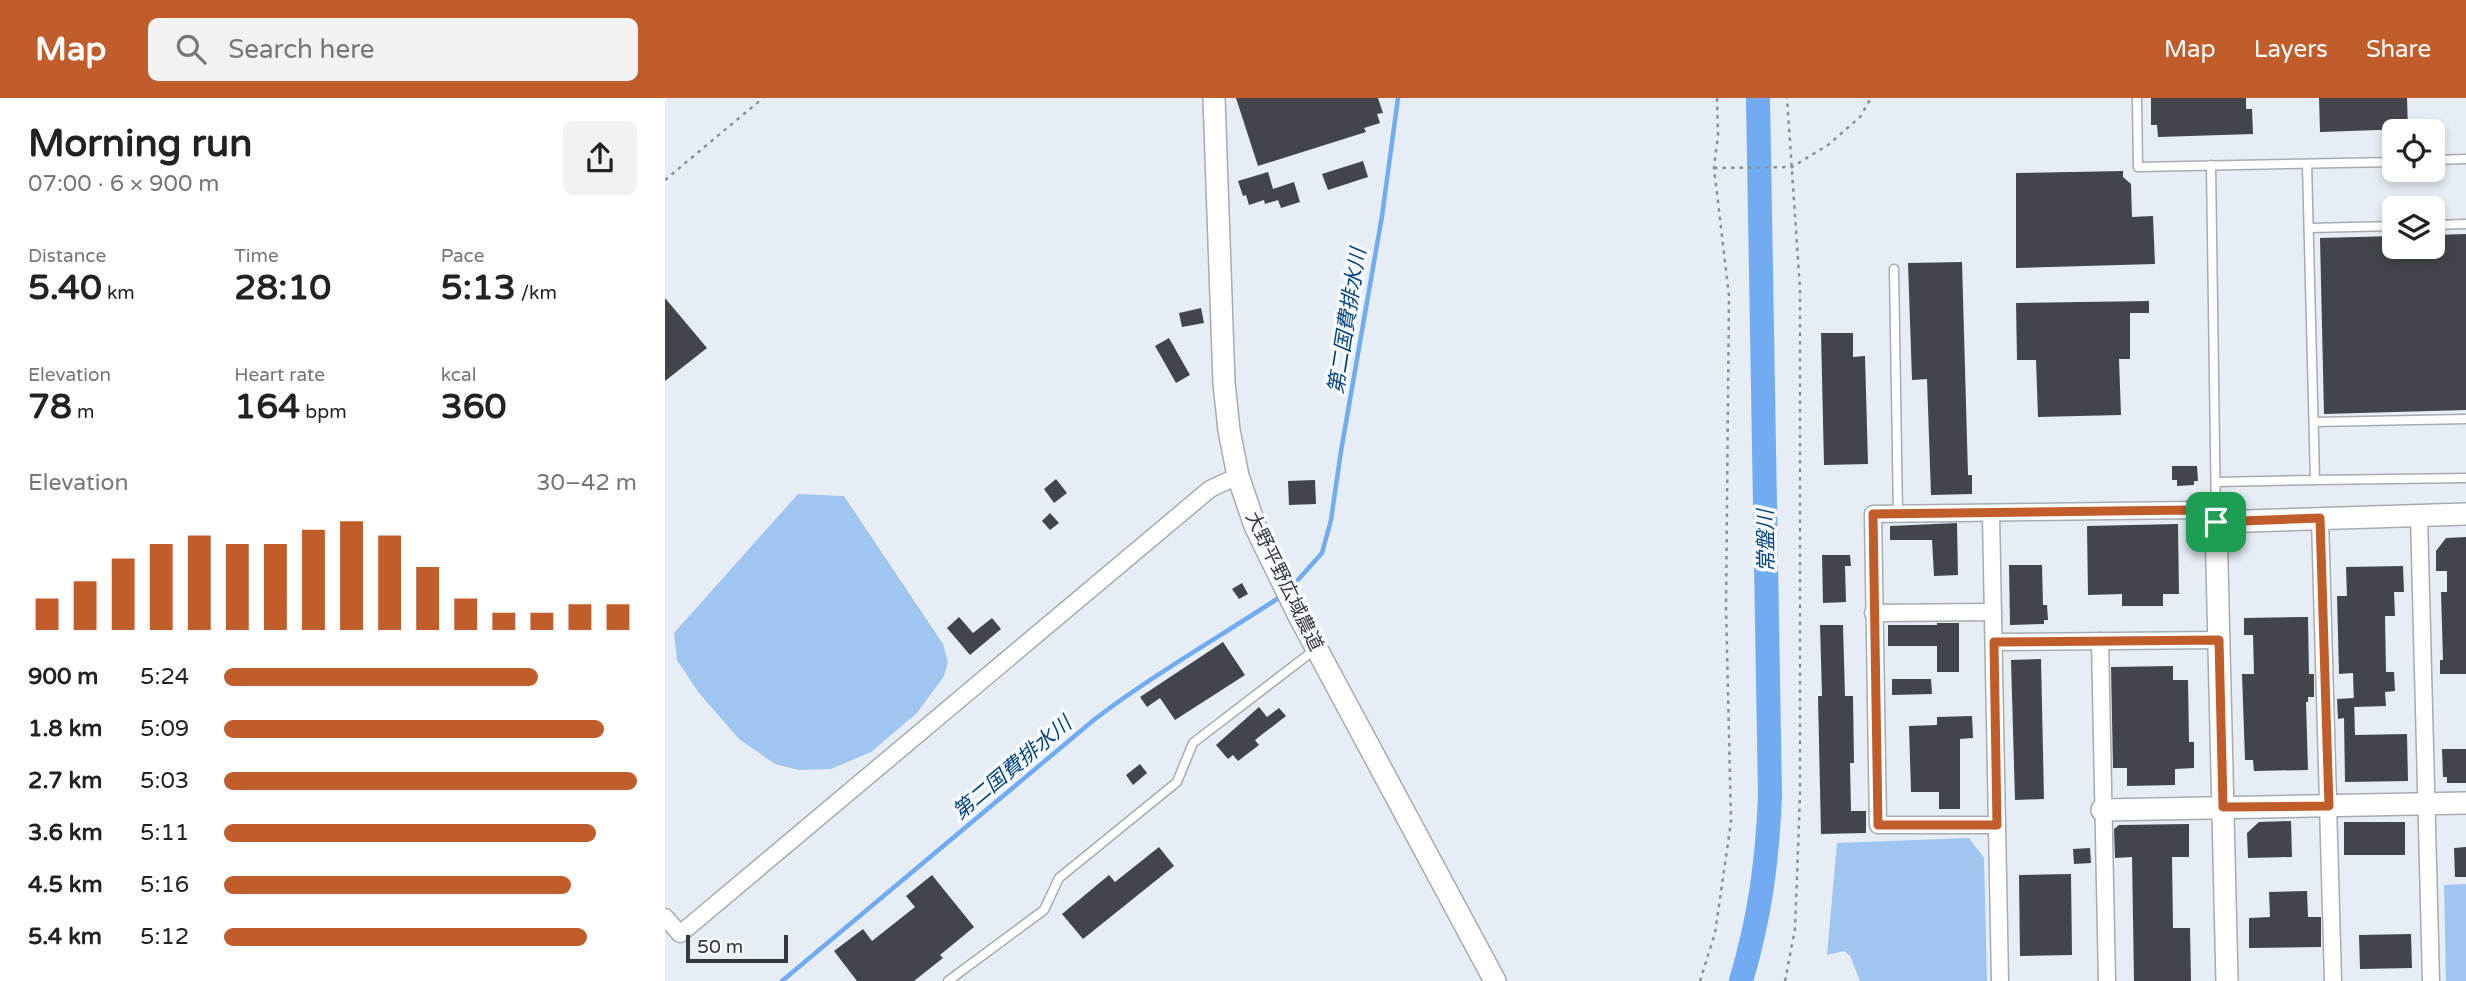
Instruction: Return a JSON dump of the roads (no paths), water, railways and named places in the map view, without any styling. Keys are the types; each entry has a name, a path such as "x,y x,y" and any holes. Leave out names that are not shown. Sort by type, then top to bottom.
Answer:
{"street":[{"name":"大野平野広域農道","path":"1214,98 1224,383 1238,477 1255,526 1317,648 1495,981"},
{"path":"665,917 680,934 1210,489 1238,477"},
{"path":"1997,825 1878,825 1873,514 2190,510 2216,522 2466,514"},
{"path":"1991,514 2000,981"},
{"path":"2419,515 2431,981"},
{"path":"2320,518 2333,981"},
{"path":"2216,522 2227,981"},
{"path":"1874,613 1993,612"},
{"path":"1994,642 2219,640"},
{"path":"2100,641 2107,981"},
{"path":"2102,810 2466,803"}],"lane":[{"path":"2137,98 2137,167 2382,162"},
{"path":"2445,160 2466,159"},
{"path":"2307,164 2315,480"},
{"path":"2211,165 2216,522"},
{"path":"2445,225 2466,225"},
{"path":"2309,228 2382,226"},
{"path":"1894,269 1898,514"},
{"path":"2315,422 2466,419"},
{"path":"2217,482 2466,478"},
{"path":"948,981 1044,910 1059,878 1177,782 1192,743 1317,648"}],"waterway":[{"name":"第二国費排水川","path":"1297,581 1322,553 1331,520 1382,216 1398,98"},
{"name":"常盤川","path":"1741,981 1761,890 1770,796 1758,98"},
{"name":"第二国費排水川","path":"782,981 1095,719 1162,672 1277,599"}]}
